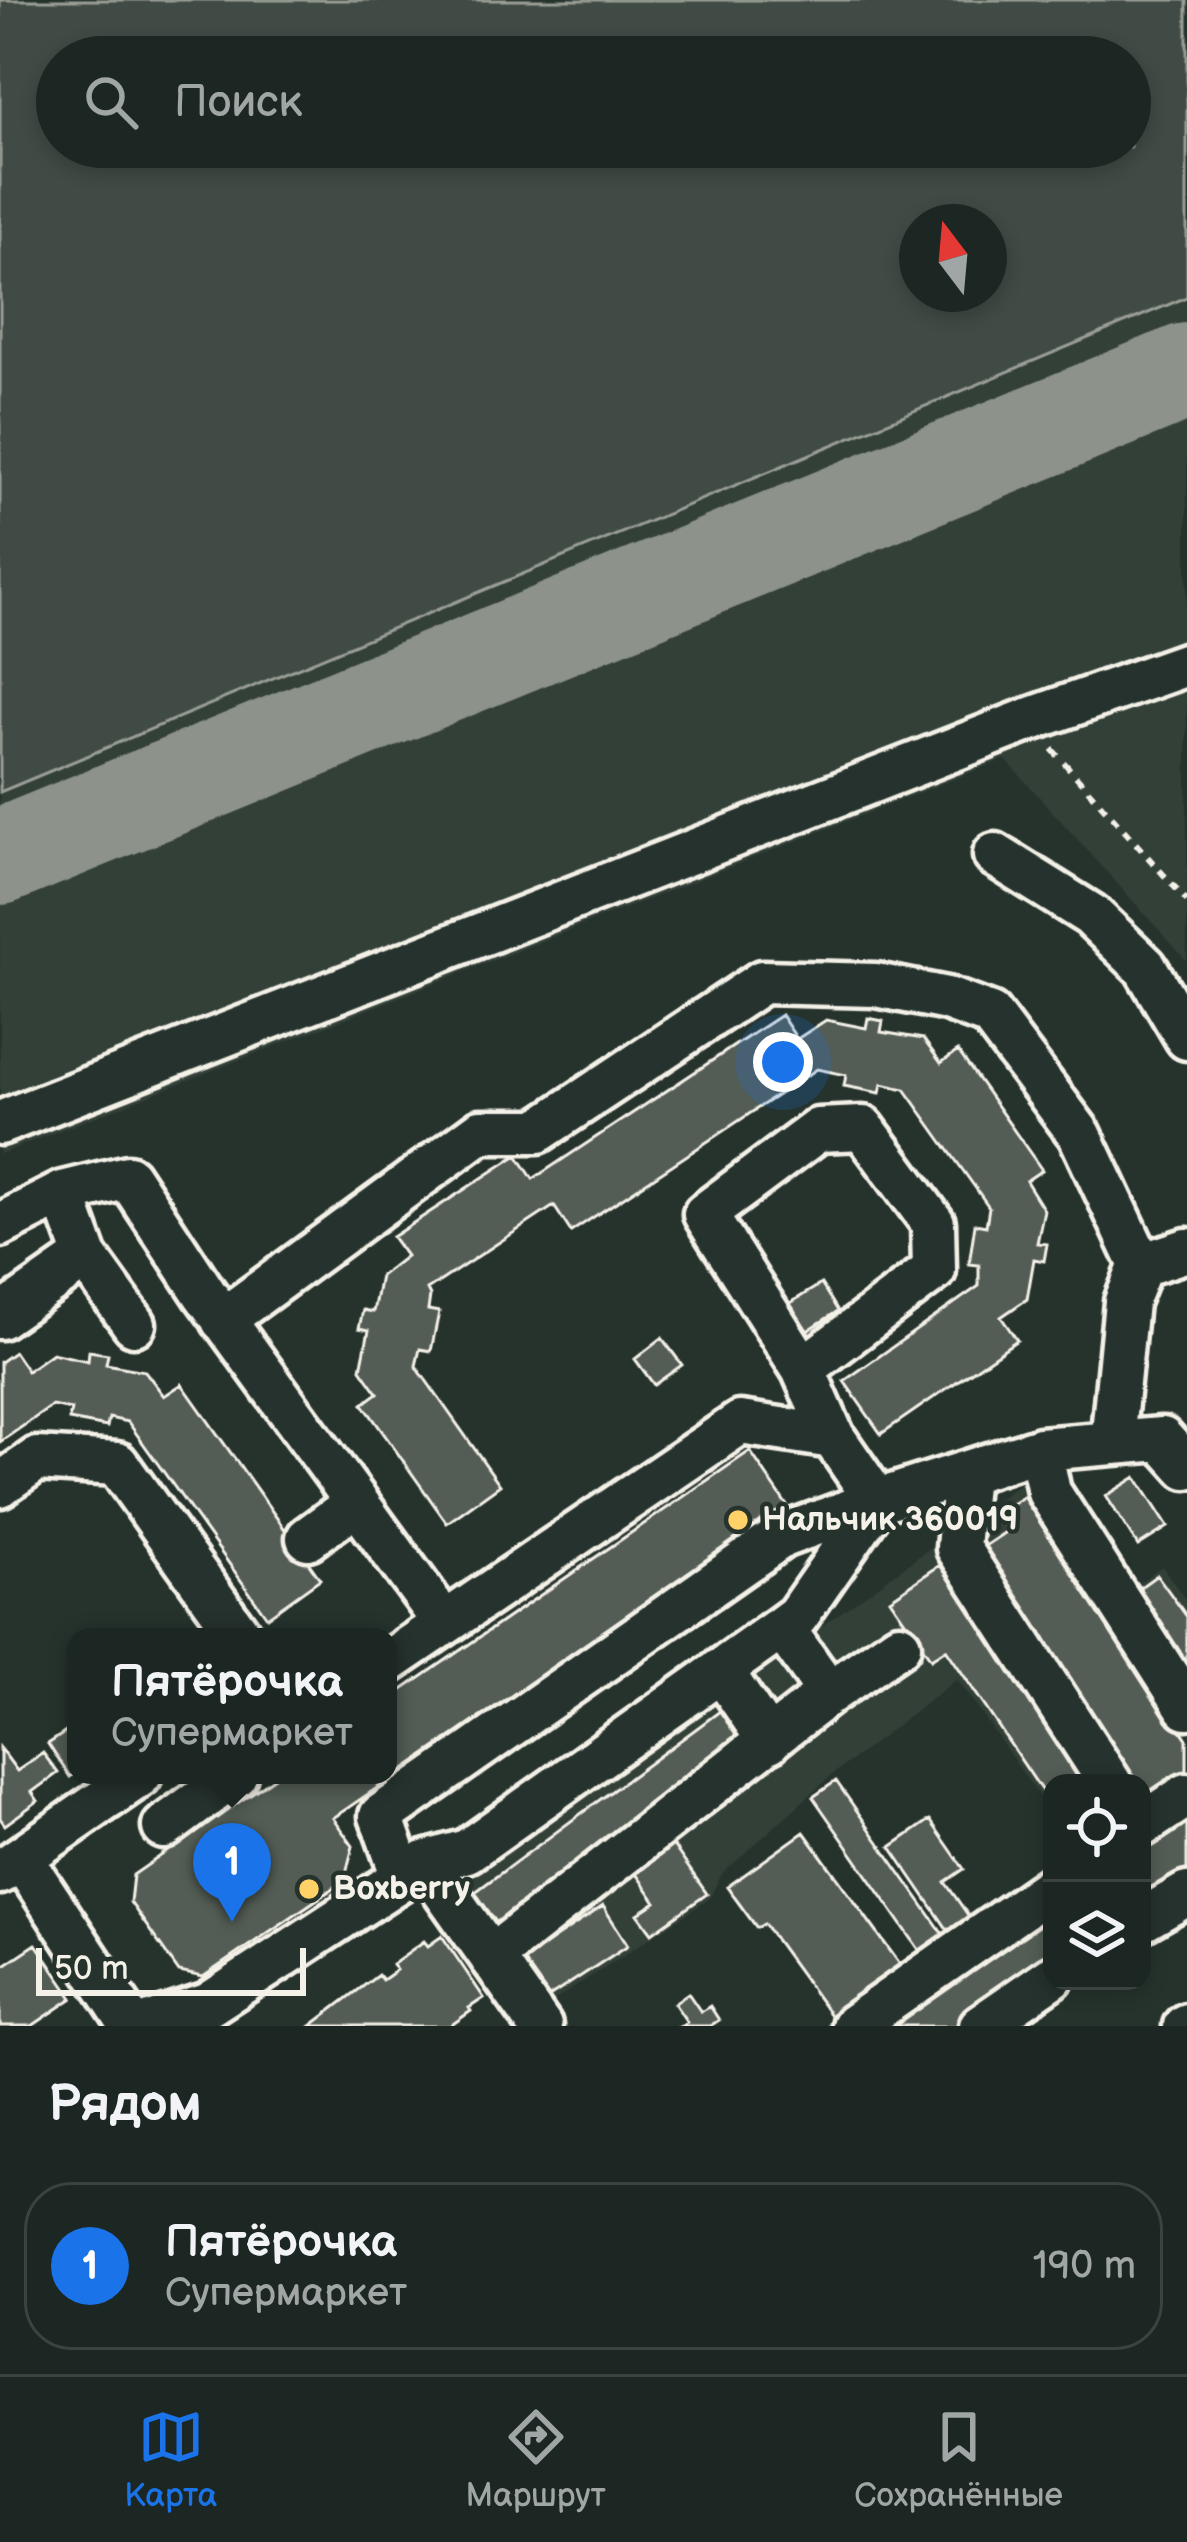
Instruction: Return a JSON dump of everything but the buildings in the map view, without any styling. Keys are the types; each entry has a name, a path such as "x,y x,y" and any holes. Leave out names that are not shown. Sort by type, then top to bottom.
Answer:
{"lane":[{"path":"0,1124 1023,722 1187,664"},
{"path":"994,855 1091,915 1144,967 1187,1038"},
{"path":"223,1319 481,1131 538,1131 762,982 877,985 990,1015 1080,1135 1141,1265 1126,1302 1112,1443"},
{"path":"803,1369 934,1270 934,1223 862,1128 818,1130 705,1214 803,1369 833,1437 877,1501"},
{"path":"0,1225 63,1193 128,1177 223,1319 442,1621"},
{"path":"63,1193 86,1258 134,1324"},
{"path":"1141,1265 1187,1250"},
{"path":"0,1317 86,1258"},
{"path":"397,1655 740,1423 833,1437"},
{"path":"540,2026 491,1957 414,1870 381,1816 782,1536 1040,1449 1162,1438 1187,1468"},
{"path":"1040,1449 1049,1492 1187,1707"},
{"path":"0,1485 37,1459 116,1464 234,1628"},
{"path":"965,1473 958,1548 1104,1774"},
{"path":"145,2026 208,2005 414,1870 467,1851 782,1627 797,1616 877,1501"},
{"path":"308,1538 355,1504"},
{"path":"397,1637 442,1621"},
{"path":"782,1627 830,1693"},
{"path":"491,1957 830,1693 899,1645"},
{"path":"721,1670 769,1741"},
{"path":"127,1784 11,1865 132,2026"},
{"path":"164,1827 223,1784"},
{"path":"1151,1819 1187,1795"},
{"path":"853,2026 1043,1893"},
{"path":"1151,1915 1187,1894"},
{"path":"981,2026 1043,1983"}],"path":[{"path":"1023,722 1068,765 1187,901"}],"shaded area":[{"path":"0,0 1187,0 1187,961 1005,759 0,1154"},
{"path":"0,0 1187,0 1187,297 0,792"},
{"path":"1019,1484 1102,1609 1162,1566 1187,1602 1187,1875 1151,1901 1151,1774 1043,1774 1043,1802 957,1679 831,1776 722,1874 709,1899 540,2010 458,1888"}],"taxiway":[{"path":"0,857 1187,371"}],"place":[{"name":"Нальчик 360019","path":"738,1520"},
{"name":"Boxberry","path":"309,1889"},
{"name":"Пятёрочка","path":"232,1922"}]}
